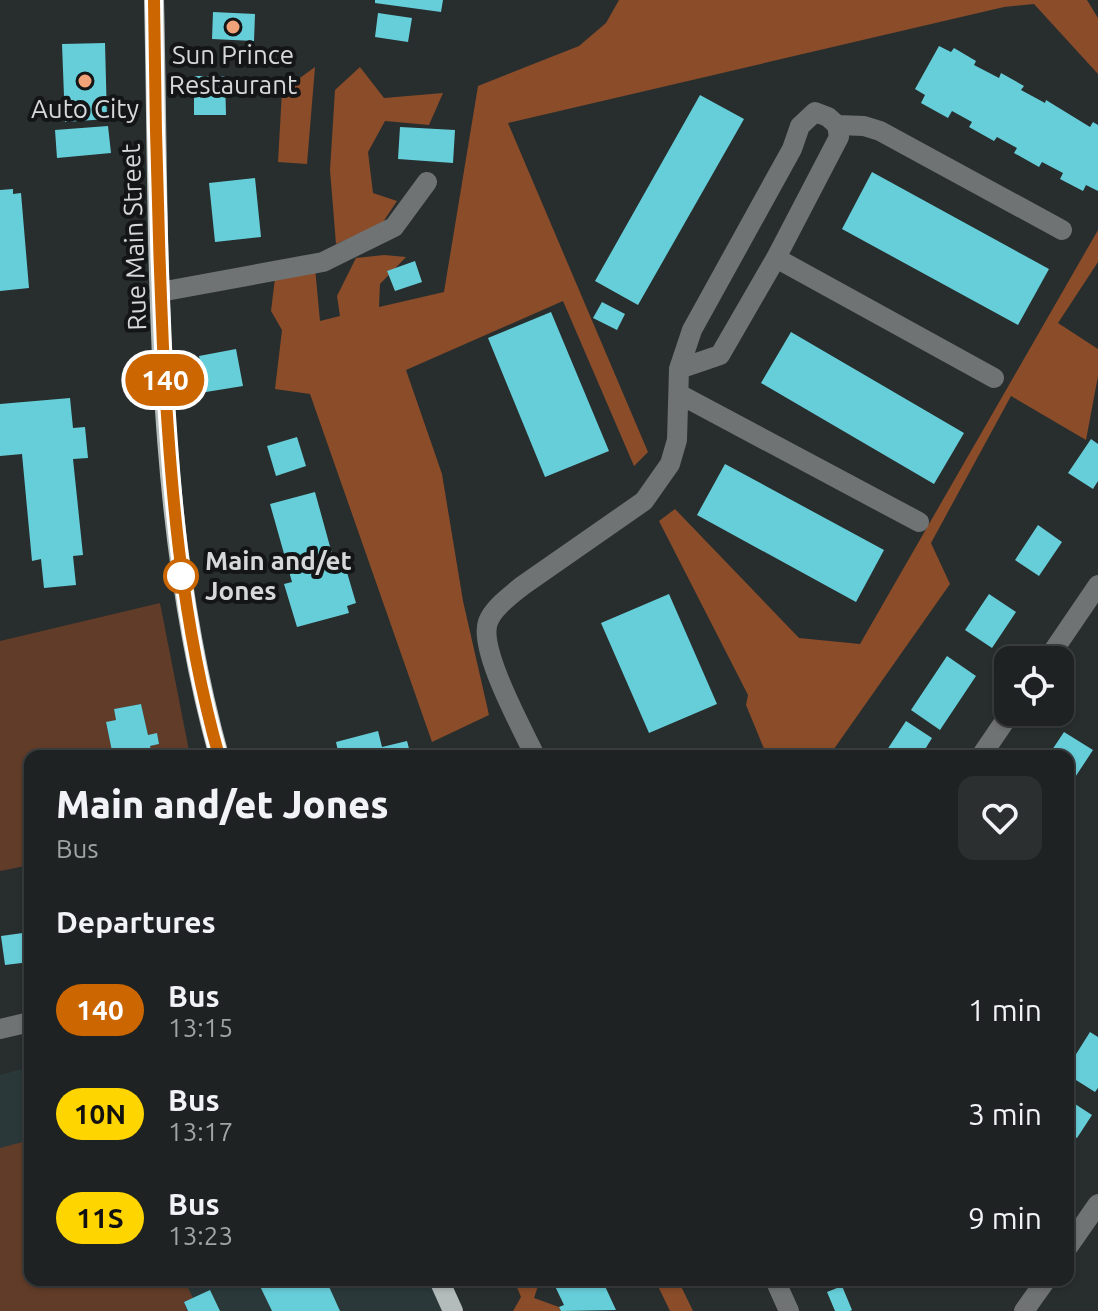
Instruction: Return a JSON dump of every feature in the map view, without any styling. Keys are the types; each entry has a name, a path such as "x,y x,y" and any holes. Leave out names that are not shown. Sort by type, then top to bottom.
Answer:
{"main road":[{"name":"Rue Main Street","path":"154,0 160,292 170,479 182,589 218,750"},
{"path":"442,1286 453,1311"}],"street":[{"path":"532,750 491,659 485,634 489,619 522,586 644,501 658,484 670,464 677,440 679,369 692,330 792,149 800,126 815,112 828,117 837,125 839,137 776,258 720,355 679,369"},
{"path":"837,125 864,126 880,131 1062,230"},
{"path":"160,292 323,262 394,227 427,182"},
{"path":"776,258 994,378"},
{"path":"679,394 919,522"},
{"path":"1057,646 1098,585"},
{"path":"985,750 1001,726"},
{"path":"0,1029 24,1023"},
{"path":"1074,1238 1098,1204"},
{"path":"778,1286 789,1311"},
{"path":"1024,1311 1042,1286"}],"shaded area":[{"path":"619,0 1087,0 1098,18 1098,74 1034,4 1004,7 508,123 648,452 634,466 563,301 406,370 442,474 463,601 489,715 432,742 310,394 275,389 282,330 271,311 275,278 315,268 320,321 340,316 337,296 356,258 384,255 406,257 380,284 379,307 444,292 478,86 579,46 606,23"},
{"path":"315,67 307,164 278,162 282,91"},
{"path":"360,67 384,98 443,93 429,125 385,121 368,152 373,193 397,201 381,225 336,244 330,170 335,90"},
{"path":"1098,230 1098,262 1058,323 1098,349 1098,376 1086,440 1011,396 931,543 950,584 833,750 765,750 746,705 748,695 659,521 675,509 799,638 860,644"},
{"path":"160,603 189,750 151,750 150,746 159,744 157,734 148,735 141,704 114,709 116,720 106,723 112,750 24,750 24,866 0,871 0,641"},
{"path":"24,1069 24,1286 442,1286 453,1311 0,1311 0,1075"},
{"path":"24,1142 24,1286 187,1286 193,1298 184,1302 187,1311 0,1311 0,1148"},
{"path":"516,1286 538,1286 534,1298 559,1307 561,1311 513,1311 521,1297"},
{"path":"658,1286 681,1286 693,1311 670,1311"}],"building":[{"path":"375,0 443,0 441,12 375,3"},
{"path":"213,12 255,14 254,41 212,39"},
{"path":"378,13 412,18 408,42 375,37"},
{"name":"Auto City","path":"105,43 107,119 65,122 62,44"},
{"path":"939,46 951,52 954,48 976,61 974,65 999,78 1001,73 1024,86 1021,90 1045,103 1046,100 1090,127 1093,122 1098,125 1098,191 1086,185 1083,191 1060,179 1063,173 1042,162 1039,167 1014,153 1017,148 997,137 994,141 969,127 972,122 952,111 948,118 921,103 925,95 915,89"},
{"path":"194,76 225,76 226,115 194,115"},
{"path":"700,95 744,119 638,305 595,281"},
{"path":"108,126 111,153 57,158 55,130"},
{"path":"400,127 455,130 453,163 398,159"},
{"path":"872,172 1049,269 1018,325 842,229"},
{"path":"255,178 261,237 215,242 209,183"},
{"path":"13,189 13,194 21,193 29,288 0,291 0,190"},
{"path":"415,261 422,282 395,291 387,271"},
{"path":"602,302 625,314 617,330 593,318"},
{"path":"551,312 609,451 545,477 488,338"},
{"path":"791,332 964,433 934,484 761,383"},
{"path":"236,349 243,386 206,392 199,356"},
{"path":"70,398 73,428 85,427 88,458 73,459 83,555 73,556 76,585 44,588 41,559 32,561 22,454 0,456 0,404"},
{"path":"297,437 306,466 276,476 267,446"},
{"path":"1091,439 1098,444 1098,481 1093,489 1068,473"},
{"path":"725,464 884,550 856,602 697,515"},
{"path":"315,492 337,572 346,569 356,603 347,606 349,613 297,627 284,584 292,582 270,504"},
{"path":"1038,525 1062,542 1039,576 1015,560"},
{"path":"669,594 717,704 649,733 601,623"},
{"path":"989,594 1016,612 992,648 965,630"},
{"path":"947,656 976,676 940,730 911,710"},
{"path":"141,704 148,735 157,733 159,744 150,746 151,750 112,750 106,722 116,720 114,709"},
{"path":"906,721 932,738 925,750 887,750"},
{"path":"378,731 382,747 407,741 409,750 338,750 336,742"},
{"path":"1064,732 1093,750 1074,779 1074,750 1052,750"},
{"path":"24,933 24,963 5,965 1,936"},
{"path":"1090,1032 1098,1037 1098,1088 1095,1092 1074,1079 1074,1057"},
{"path":"1074,1103 1092,1115 1077,1138 1074,1136"},
{"path":"260,1286 329,1286 340,1311 272,1311"},
{"path":"555,1286 605,1286 616,1310 561,1311 559,1307 564,1305"},
{"path":"842,1286 850,1311 835,1311 827,1292"},
{"path":"210,1290 220,1311 188,1311 184,1302"}],"bus line":[{"name":"140","path":"154,0 160,292 170,479 183,597 217,750"}],"place":[{"name":"Sun Prince Restaurant","path":"233,27"},
{"name":"Auto City","path":"85,81"},
{"name":"Main and/et Jones","path":"181,576"}]}
